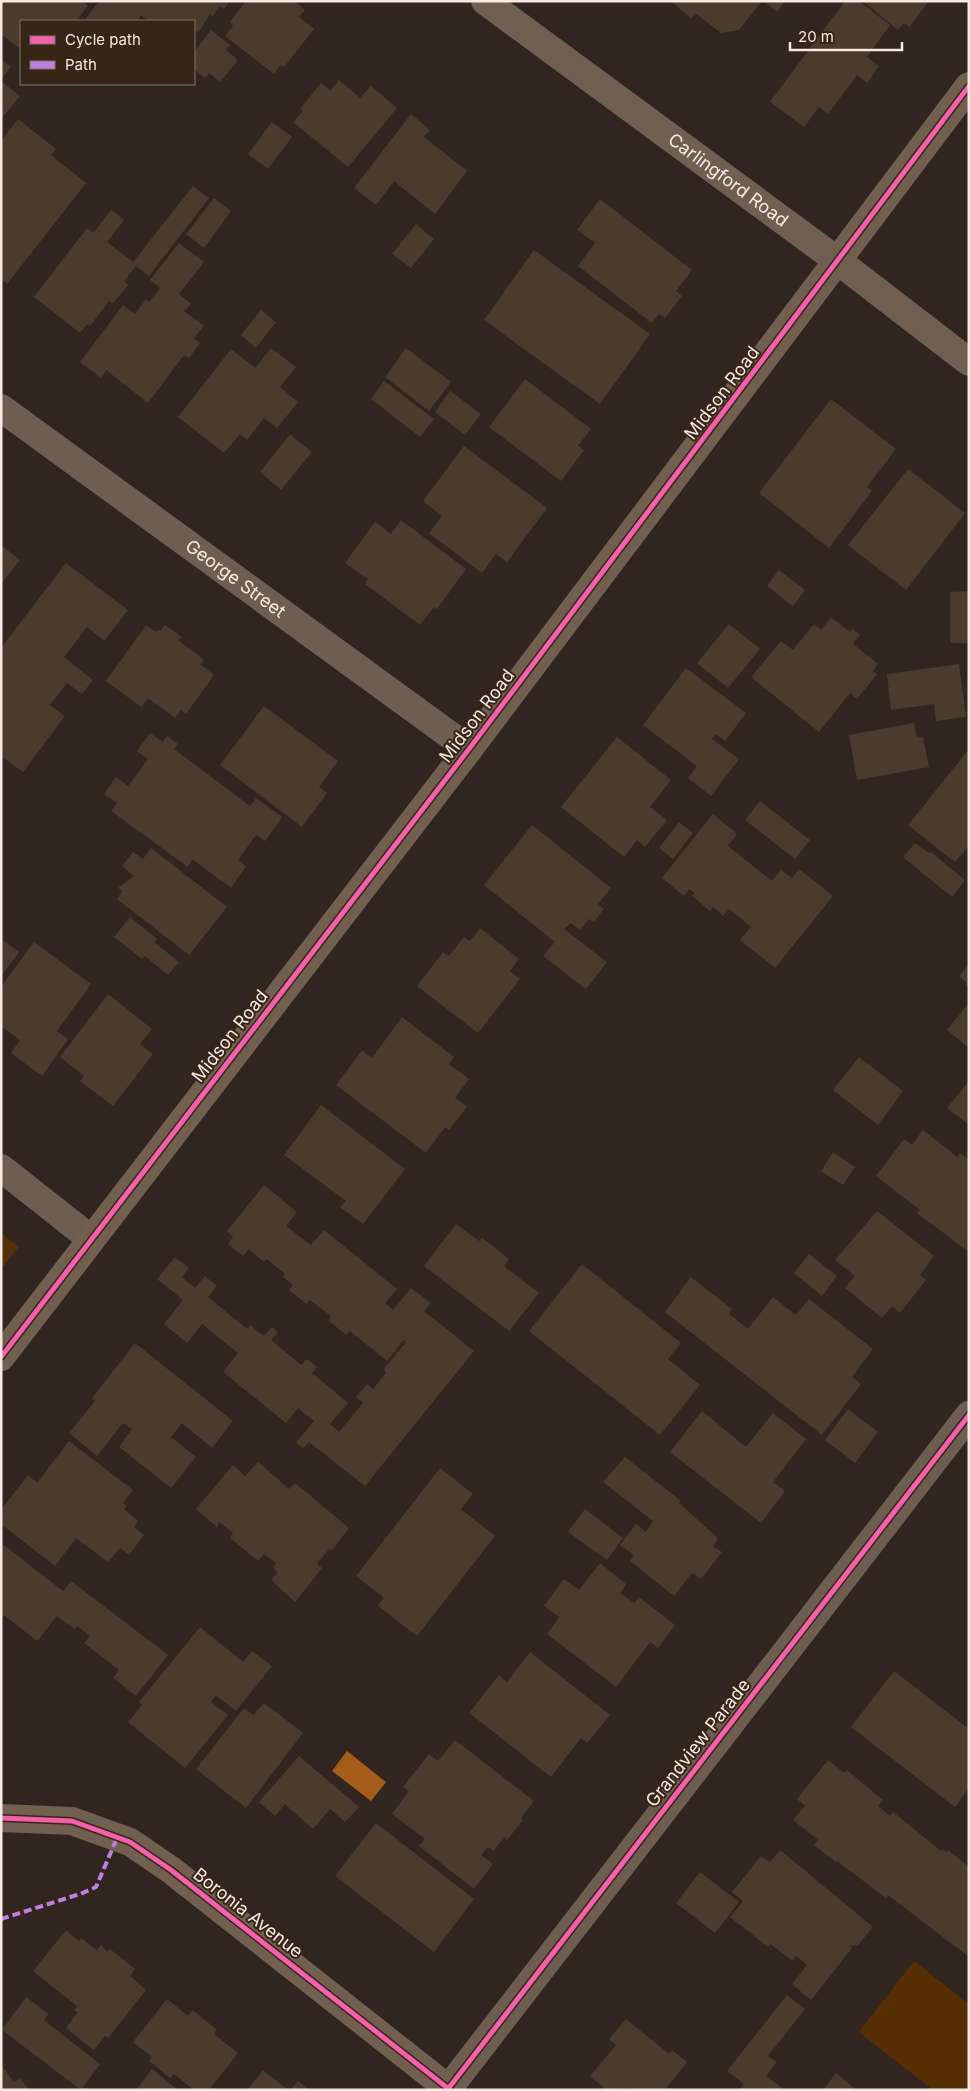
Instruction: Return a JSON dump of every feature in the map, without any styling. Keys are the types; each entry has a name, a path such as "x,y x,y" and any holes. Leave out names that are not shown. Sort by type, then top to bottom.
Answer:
{"main road":[{"name":"Carlingford Road","path":"485,1 838,261 969,362"}],"street":[{"name":"Midson Road","path":"1,1357 469,749 969,86"},
{"name":"George Street","path":"1,408 469,749"},
{"path":"1,1168 91,1240"},
{"name":"Grandview Parade","path":"449,2089 969,1415"},
{"name":"Boronia Avenue","path":"1,1818 72,1821 130,1842 171,1870 449,2089"}],"shaded area":[{"path":"1,1233 19,1247 1,1269"},
{"path":"347,1751 386,1782 371,1801 332,1771"},
{"path":"914,1961 969,2004 969,2090 933,2090 859,2032"}],"building":[{"path":"1,1 83,1 88,6 77,20 20,20 19,48 1,34"},
{"path":"99,1 230,1 224,9 220,6 212,17 210,14 198,33 195,30 195,20 148,20 141,15 138,20 85,20"},
{"path":"246,1 294,1 305,10 299,17 314,29 284,67 280,65 274,74 225,36 233,26 230,22"},
{"path":"670,1 762,1 739,30 721,33 695,13 691,18"},
{"path":"764,1 785,1 777,12"},
{"path":"845,1 859,1 890,25 867,57 879,66 867,83 857,75 828,114 819,107 804,127 770,102"},
{"path":"863,1 929,1 909,27 904,23 898,30"},
{"path":"211,30 230,45 226,50 238,60 220,82 209,73 205,78 195,70 195,51"},
{"path":"1,59 11,67 1,79"},
{"path":"339,80 360,98 371,86 397,108 348,167 293,122 303,111 300,109 321,83 330,91"},
{"path":"1,81 20,96 1,119"},
{"path":"411,114 430,130 424,137 467,171 435,214 394,181 376,205 354,188"},
{"path":"18,119 56,149 51,155 86,183 7,284 1,279 1,141"},
{"path":"272,122 292,137 268,169 248,154"},
{"path":"193,186 209,198 149,276 136,266 124,281 128,285 113,303 109,301 90,326 87,324 80,333 34,297 87,228 93,233 111,210 124,220 107,242 133,262"},
{"path":"214,198 231,211 204,248 186,234"},
{"path":"600,199 692,270 676,291 682,296 665,318 659,314 652,323 578,266 595,243 577,230"},
{"path":"416,224 434,239 411,268 392,254"},
{"path":"179,243 204,262 179,294 191,304 184,311 204,326 194,338 200,343 189,358 184,355 148,403 106,370 101,378 80,362 123,305 135,314 146,299 149,302 160,288 150,280"},
{"path":"534,250 650,334 600,404 484,320"},
{"path":"261,310 276,322 256,348 241,335"},
{"path":"271,348 296,367 280,387 298,402 277,428 264,418 247,440 240,434 224,453 178,417 231,349 255,368"},
{"path":"406,348 451,382 429,411 385,377"},
{"path":"525,379 591,429 578,446 584,450 561,481 489,427"},
{"path":"384,381 434,419 420,437 371,399"},
{"path":"450,391 481,414 465,435 435,412"},
{"path":"831,399 896,449 867,487 872,491 829,548 759,493"},
{"path":"290,434 312,452 281,490 260,472"},
{"path":"464,446 547,508 507,562 496,554 482,573 429,533 442,516 423,501"},
{"path":"908,469 965,513 906,590 848,545"},
{"path":"401,520 466,569 437,609 434,607 420,625 365,584 368,579 345,563 375,522 391,534"},
{"path":"1,545 20,560 1,584"},
{"path":"66,563 128,610 104,641 87,627 64,657 93,680 82,694 67,683 50,705 65,716 23,772 1,756 1,648"},
{"path":"779,570 805,590 793,606 767,586"},
{"path":"969,591 969,643 950,643 950,592"},
{"path":"831,617 850,632 852,629 860,635 853,644 878,664 873,671 877,674 857,699 850,693 819,732 751,677 781,641 793,650 814,624 821,630"},
{"path":"729,624 760,649 728,688 697,663"},
{"path":"146,625 156,632 160,631 165,625 182,637 178,640 204,660 200,664 214,675 186,714 181,710 175,718 148,698 141,707 106,681"},
{"path":"959,664 966,717 936,721 934,704 891,710 887,674"},
{"path":"686,668 746,713 725,741 716,734 712,739 739,759 711,796 688,778 697,766 643,725"},
{"path":"264,706 338,761 319,787 327,793 302,827 220,765"},
{"path":"914,723 917,738 923,737 929,767 857,780 849,735"},
{"path":"150,733 163,742 167,736 178,744 174,749 250,806 256,798 282,817 265,841 256,835 238,860 246,866 231,888 192,859 188,867 111,811 117,803 104,794 116,777 128,786 148,759 137,751"},
{"path":"617,737 671,780 650,807 667,820 645,847 637,840 624,857 561,807"},
{"path":"969,749 969,846 955,862 908,825"},
{"path":"760,801 810,840 795,859 745,820"},
{"path":"713,814 737,834 728,846 772,881 781,870 792,878 799,869 833,896 775,968 740,940 751,927 729,909 723,916 713,907 710,911 692,896 695,893 689,889 684,896 662,878"},
{"path":"679,822 693,833 673,859 659,848"},
{"path":"532,825 611,888 598,904 604,909 594,922 589,919 580,930 571,923 564,929 607,962 586,989 543,956 555,942 484,885"},
{"path":"915,843 929,853 931,852 965,880 952,897 903,857"},
{"path":"151,848 227,907 189,955 117,899 123,891 118,888 134,876 122,866 133,852 143,859"},
{"path":"130,917 157,939 154,942 179,962 168,975 145,956 142,959 114,937"},
{"path":"480,928 519,959 510,971 520,979 478,1033 417,986 443,952 449,956 464,937 470,941"},
{"path":"1,939 19,952 1,976"},
{"path":"34,942 91,984 57,1031 68,1039 42,1076 11,1053 20,1040 1,1026 1,987"},
{"path":"969,963 969,988 966,985 967,983 959,976"},
{"path":"108,994 152,1029 140,1044 153,1054 113,1106 80,1081 84,1076 60,1057"},
{"path":"969,1005 969,1048 947,1030"},
{"path":"402,1017 454,1057 449,1064 469,1079 455,1098 467,1107 449,1130 445,1127 426,1153 336,1085 362,1050 372,1058"},
{"path":"859,1057 903,1091 878,1125 833,1090"},
{"path":"969,1081 969,1125 947,1108"},
{"path":"321,1105 405,1169 363,1224 340,1207 346,1201 284,1155"},
{"path":"923,1130 957,1157 960,1153 969,1160 969,1252 917,1213 920,1210 876,1176 904,1139 912,1145"},
{"path":"833,1152 855,1167 843,1185 821,1171"},
{"path":"264,1185 297,1212 286,1226 311,1245 324,1230 397,1289 385,1303 393,1310 411,1288 431,1303 424,1311 474,1351 365,1486 309,1442 303,1448 296,1443 314,1421 298,1408 286,1423 223,1372 238,1353 202,1324 187,1343 164,1324 183,1300 157,1279 175,1257 189,1268 182,1277 195,1288 205,1276 217,1286 208,1297 247,1329 250,1325 264,1336 272,1327 278,1332 271,1340 301,1365 307,1359 317,1367 312,1373 348,1403 330,1424 339,1432 363,1403 356,1397 367,1384 373,1389 386,1373 384,1369 406,1342 404,1340 387,1361 350,1331 346,1335 328,1320 331,1316 310,1300 306,1304 289,1290 293,1285 283,1277 285,1274 267,1259 264,1262 249,1249 243,1256 228,1244 233,1237 227,1231"},
{"path":"877,1211 934,1256 920,1275 926,1280 900,1313 892,1306 882,1318 845,1288 855,1276 835,1260"},
{"path":"456,1224 479,1241 482,1238 509,1259 504,1266 539,1293 509,1331 424,1266"},
{"path":"809,1254 837,1276 822,1296 794,1273"},
{"path":"582,1264 681,1343 668,1359 700,1385 660,1435 529,1331"},
{"path":"691,1277 732,1309 729,1314 748,1329 773,1297 796,1315 809,1299 873,1349 852,1377 861,1384 822,1435 665,1312"},
{"path":"135,1343 233,1421 212,1448 182,1423 171,1437 196,1457 171,1488 119,1447 132,1429 123,1423 97,1456 69,1433 95,1401 92,1398"},
{"path":"848,1409 878,1432 855,1463 825,1440"},
{"path":"702,1411 746,1447 773,1413 806,1439 773,1482 785,1491 761,1523 670,1452"},
{"path":"69,1441 133,1490 123,1503 127,1506 124,1509 138,1521 134,1527 144,1535 129,1555 120,1548 108,1562 76,1538 55,1566 1,1524 1,1510 28,1475 37,1483"},
{"path":"625,1457 681,1501 679,1503 718,1538 713,1547 722,1552 701,1579 692,1573 674,1596 630,1561 634,1555 620,1545 636,1524 646,1532 653,1521 603,1482"},
{"path":"258,1462 289,1489 295,1483 349,1528 332,1550 329,1549 317,1564 322,1568 295,1602 271,1580 278,1572 273,1568 276,1563 264,1554 258,1561 230,1538 233,1533 219,1522 217,1527 196,1509 233,1465 245,1476"},
{"path":"440,1468 473,1494 461,1509 495,1536 417,1636 378,1606 384,1598 356,1576"},
{"path":"585,1509 623,1538 607,1560 568,1532"},
{"path":"1,1543 63,1591 71,1581 168,1655 136,1696 113,1678 119,1670 84,1643 90,1636 77,1626 75,1629 57,1616 37,1641 4,1615 1,1619"},
{"path":"600,1563 626,1584 620,1593 634,1603 639,1597 675,1625 658,1648 650,1642 616,1687 547,1634 559,1617 544,1606 564,1579 579,1590"},
{"path":"200,1627 243,1662 252,1651 272,1666 236,1711 216,1695 211,1702 228,1715 185,1768 128,1722 142,1705 139,1702"},
{"path":"530,1652 610,1715 587,1743 581,1738 551,1777 469,1713 499,1675 507,1682"},
{"path":"894,1671 969,1729 969,1788 955,1807 851,1727"},
{"path":"264,1703 303,1733 246,1808 196,1769 244,1708 253,1715"},
{"path":"455,1740 534,1801 521,1818 523,1820 507,1840 505,1837 493,1851 488,1847 481,1855 493,1864 474,1889 419,1846 425,1839 392,1814 409,1791 403,1787 429,1754 438,1761"},
{"path":"299,1756 359,1807 345,1822 330,1809 313,1829 285,1804 275,1816 259,1802"},
{"path":"828,1760 844,1773 847,1770 883,1800 878,1806 890,1816 893,1812 941,1851 943,1849 947,1852 948,1850 969,1867 969,1957 888,1895 886,1898 814,1845 818,1840 793,1820 805,1806 797,1799"},
{"path":"376,1823 474,1899 434,1952 335,1876"},
{"path":"780,1850 873,1927 858,1945 849,1946 852,1948 811,2000 792,1984 807,1965 796,1956 792,1961 771,1944 768,1947 730,1917 743,1901 732,1892 761,1856 770,1862"},
{"path":"700,1872 739,1902 715,1933 676,1903"},
{"path":"66,1930 79,1941 81,1938 97,1950 101,1945 108,1952 110,1949 135,1969 130,1976 146,1990 108,2038 105,2036 94,2050 66,2028 78,2012 74,2010 77,2006 33,1971"},
{"path":"787,1995 805,2009 768,2056 777,2062 766,2076 781,2087 779,2090 739,2090 744,2084 727,2071"},
{"path":"26,1997 49,2014 44,2020 100,2064 81,2090 2,2030"},
{"path":"167,1999 188,2016 193,2010 217,2030 214,2034 238,2053 209,2090 194,2090 174,2074 170,2078 149,2061 152,2057 133,2042"},
{"path":"626,2019 669,2054 672,2050 687,2062 665,2090 627,2090 624,2088 622,2090 607,2090 590,2076 616,2045 609,2039"},
{"path":"1,2065 14,2082 20,2078 29,2090 1,2090"},
{"path":"152,2069 178,2090 136,2090"},
{"path":"263,2070 288,2090 247,2090"},
{"path":"836,2073 854,2088 853,2090 823,2090"},
{"path":"298,2081 309,2090 290,2090"}],"marked path":[{"path":"1,1919 80,1894 96,1887 117,1838"}],"cycle path":[{"path":"1,1357 469,749 969,86"},
{"path":"448,2089 969,1415"},
{"path":"1,1818 72,1821 130,1842 171,1870 450,2090"}]}
